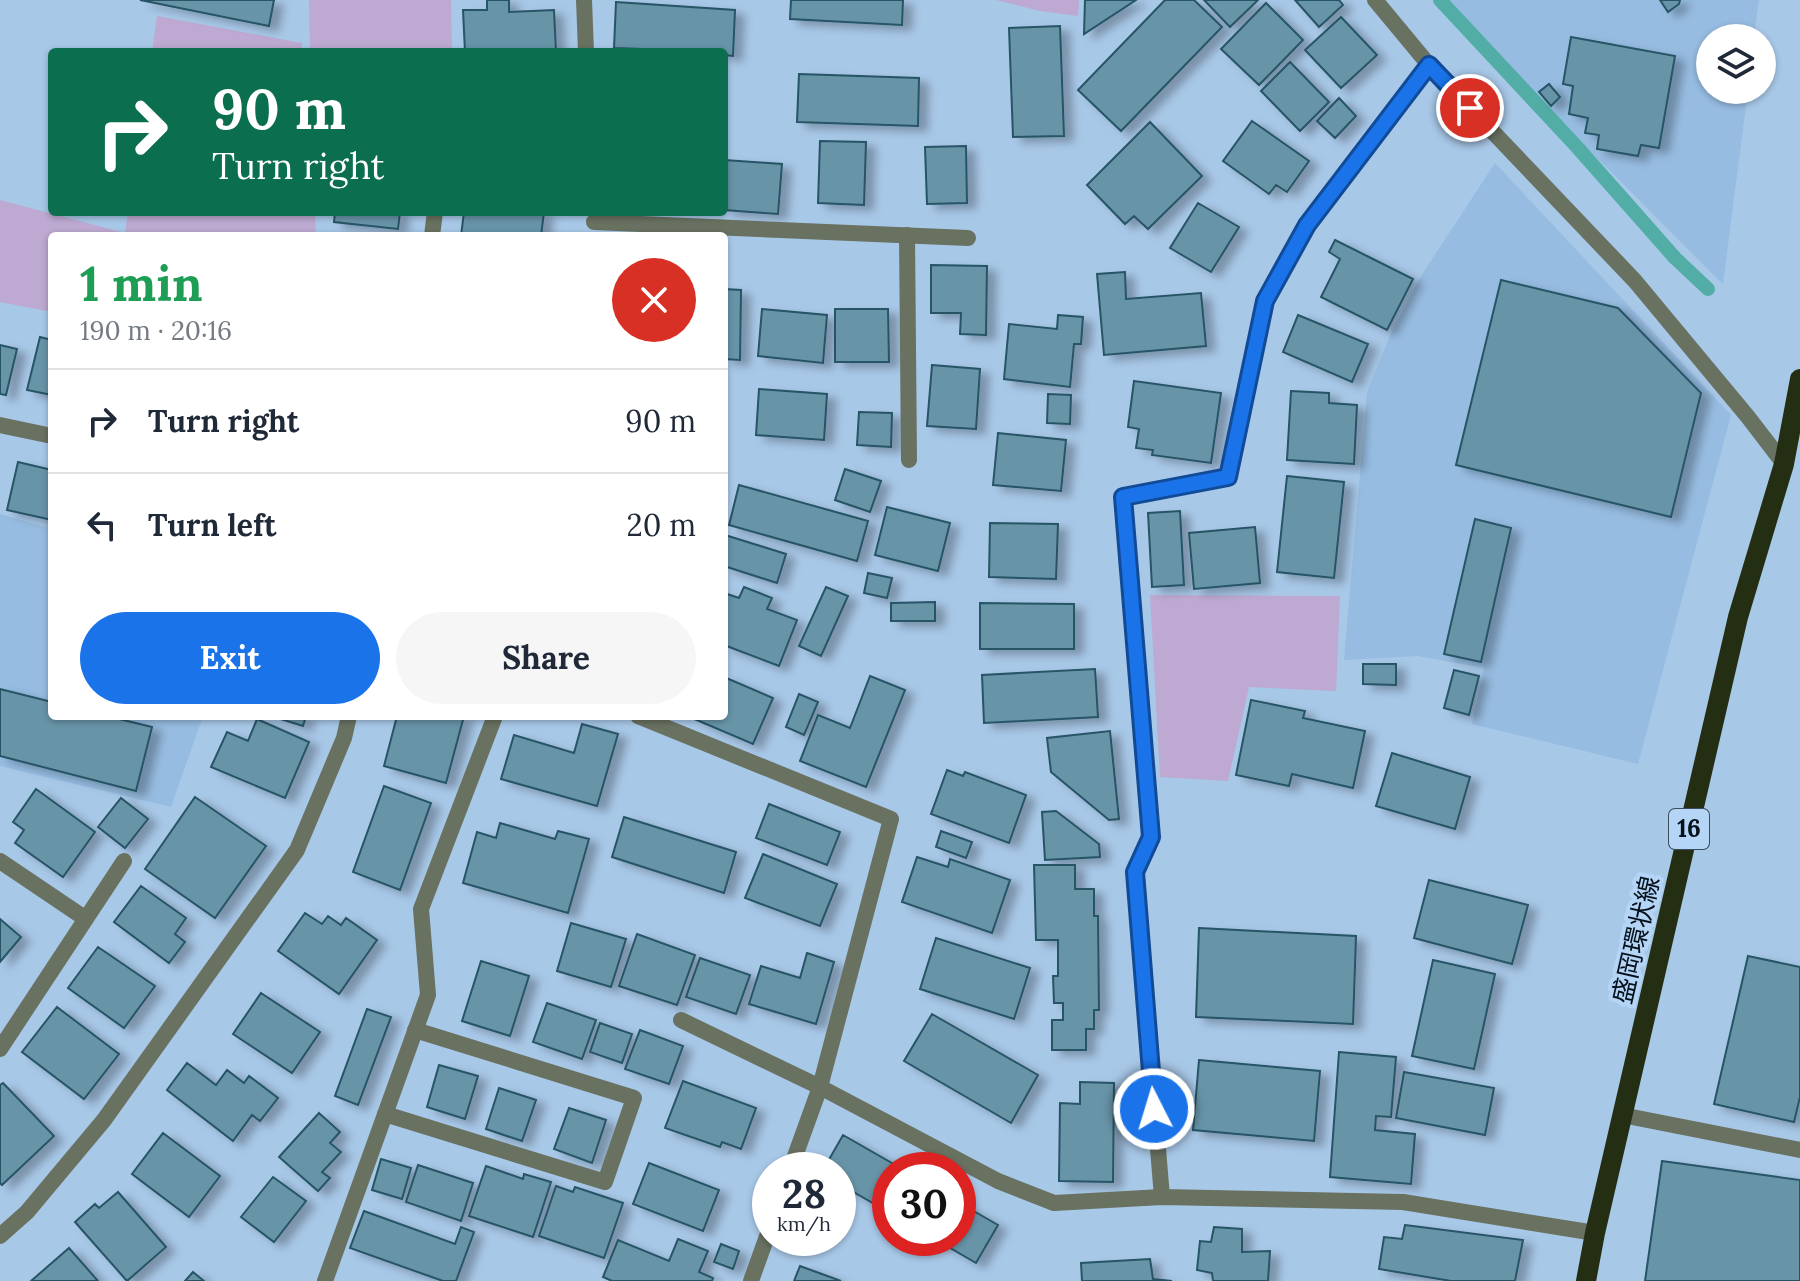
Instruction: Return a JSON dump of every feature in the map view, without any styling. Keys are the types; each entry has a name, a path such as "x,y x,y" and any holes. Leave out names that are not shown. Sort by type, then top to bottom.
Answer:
{"main road":[{"name":"盛岡環状線","path":"1586,1281 1738,617 1784,464 1800,379"}],"street":[{"path":"584,0 586,48"},
{"path":"1375,0 1429,65 1635,281 1784,464"},
{"path":"1162,1197 1135,872 1151,837 1123,497 1228,477 1265,301 1307,225 1429,65"},
{"path":"594,223 968,238"},
{"path":"907,235 909,460"},
{"path":"0,425 48,435"},
{"path":"0,1236 27,1212 104,1120 297,850 344,738 348,720"},
{"path":"325,1281 428,995 421,909 493,720"},
{"path":"648,720 891,819 820,1087 797,1152"},
{"path":"0,861 86,919"},
{"path":"0,1049 124,861"},
{"path":"681,1020 820,1087 998,1181 1054,1203 1162,1197 1403,1202 1595,1233"},
{"path":"385,1114 605,1182 634,1098 415,1030"},
{"path":"1622,1115 1800,1150"},
{"path":"751,1281 760,1256"}],"shaded area":[{"path":"309,0 451,0 452,48 310,48"},
{"path":"996,0 1079,0 1078,16 1040,11"},
{"path":"1450,0 1759,0 1756,24 1696,24 1696,104 1746,104 1723,284 1560,121"},
{"path":"157,16 302,43 302,48 153,48"},
{"path":"1495,163 1731,415 1638,764 1472,724 1484,668 1418,656 1344,660 1367,392 1392,331 1421,276"},
{"path":"0,200 48,213 48,216 61,216 121,232 48,232 48,311 0,302"},
{"path":"127,216 315,216 316,232 125,232"},
{"path":"0,514 48,528 48,720 202,720 171,807 0,766"},
{"path":"1150,595 1340,596 1336,691 1249,687 1228,781 1160,777"}],"building":[{"path":"140,0 274,0 269,26"},
{"path":"487,0 509,0 509,12 554,10 556,48 465,48 463,10 487,10"},
{"path":"791,0 903,0 902,25 790,19"},
{"path":"1085,0 1136,0 1084,34"},
{"path":"1165,0 1194,0 1222,27 1121,131 1078,90"},
{"path":"1204,0 1258,0 1230,27"},
{"path":"1295,0 1339,0 1343,5 1319,27"},
{"path":"1660,0 1680,0 1668,12"},
{"path":"616,2 735,10 733,56 728,55 728,48 614,48"},
{"path":"1266,3 1303,40 1259,85 1221,49"},
{"path":"1341,17 1377,55 1341,88 1305,50"},
{"path":"1060,26 1064,136 1013,137 1009,28"},
{"path":"1571,37 1675,56 1659,148 1641,145 1638,156 1597,149 1599,135 1585,133 1588,118 1569,114 1573,86 1563,84"},
{"path":"1290,62 1329,102 1300,131 1261,91"},
{"path":"799,74 919,78 918,126 797,122"},
{"path":"1549,84 1560,97 1551,106 1539,92"},
{"path":"1339,98 1356,116 1335,138 1317,121"},
{"path":"1252,121 1309,161 1287,192 1276,185 1269,194 1223,161"},
{"path":"1150,122 1202,176 1148,229 1134,216 1125,224 1087,185"},
{"path":"820,141 866,142 864,205 818,203"},
{"path":"966,146 967,203 927,204 925,147"},
{"path":"728,160 782,164 778,214 728,210"},
{"path":"1198,203 1239,227 1211,272 1170,248"},
{"path":"335,216 400,216 398,229 334,222"},
{"path":"464,216 544,216 542,232 462,232"},
{"path":"1335,240 1413,279 1387,330 1321,297 1340,259 1329,252"},
{"path":"931,265 987,266 986,335 960,334 961,313 931,313"},
{"path":"1125,272 1126,299 1201,293 1206,346 1104,355 1097,274"},
{"path":"1501,280 1618,308 1701,393 1671,517 1456,465"},
{"path":"728,289 741,290 740,360 728,359"},
{"path":"762,309 827,315 823,363 758,356"},
{"path":"835,309 888,309 889,362 835,362"},
{"path":"1058,315 1083,317 1081,344 1074,344 1070,387 1004,379 1009,324 1057,329"},
{"path":"1298,315 1368,344 1352,382 1283,352"},
{"path":"40,337 48,339 48,394 27,390"},
{"path":"0,345 17,349 6,395 0,394"},
{"path":"932,365 980,369 976,429 927,426"},
{"path":"1134,381 1221,393 1211,463 1152,455 1153,450 1136,448 1139,429 1128,427"},
{"path":"759,389 827,394 824,440 756,435"},
{"path":"1291,391 1329,393 1329,403 1357,405 1354,464 1287,460"},
{"path":"1048,394 1071,395 1070,424 1047,423"},
{"path":"859,412 892,413 891,447 857,445"},
{"path":"998,433 1066,440 1061,491 993,485"},
{"path":"18,462 48,469 48,519 7,510"},
{"path":"845,469 881,481 870,512 835,500"},
{"path":"1287,476 1344,482 1334,578 1277,572"},
{"path":"739,485 868,521 857,561 729,525"},
{"path":"887,507 950,523 938,571 875,555"},
{"path":"1180,511 1184,585 1152,587 1148,513"},
{"path":"1475,519 1511,528 1481,662 1444,654"},
{"path":"990,523 1058,524 1056,579 989,577"},
{"path":"1255,527 1260,583 1194,589 1189,533"},
{"path":"728,536 786,554 777,583 728,567"},
{"path":"868,573 892,578 887,598 864,593"},
{"path":"744,587 772,598 767,609 797,620 779,666 728,647 728,594 739,598"},
{"path":"826,587 848,596 821,656 799,646"},
{"path":"935,602 935,621 891,621 891,603"},
{"path":"980,603 1074,604 1074,649 980,649"},
{"path":"1363,664 1396,664 1396,685 1363,684"},
{"path":"1095,669 1098,717 984,723 982,675"},
{"path":"1454,670 1479,676 1469,715 1444,708"},
{"path":"870,676 905,690 866,787 800,761 818,715 850,728"},
{"path":"728,679 773,698 753,744 697,720 728,720"},
{"path":"0,689 48,701 48,720 123,720 152,727 136,791 0,756"},
{"path":"799,694 818,702 804,735 786,727"},
{"path":"1251,700 1305,711 1303,718 1365,731 1353,788 1292,774 1289,786 1236,775"},
{"path":"259,720 309,742 285,798 211,767 227,732 248,741"},
{"path":"284,720 305,720 303,726"},
{"path":"396,720 463,720 446,783 384,766"},
{"path":"582,724 618,734 597,806 501,779 514,735 574,753"},
{"path":"1110,731 1119,819 1109,820 1051,772 1047,738"},
{"path":"1392,753 1470,777 1455,829 1376,806"},
{"path":"947,770 963,776 965,772 1026,795 1009,843 931,814"},
{"path":"384,786 431,803 400,890 353,872"},
{"path":"36,789 95,832 63,877 15,843 24,830 13,822"},
{"path":"195,797 266,846 215,918 145,869"},
{"path":"121,798 148,819 125,848 98,827"},
{"path":"769,804 840,832 827,865 756,838"},
{"path":"1056,811 1099,844 1100,857 1045,860 1042,812"},
{"path":"624,817 736,852 724,893 612,857"},
{"path":"500,823 555,839 558,831 589,839 568,913 463,883 477,832 496,838"},
{"path":"941,831 972,842 966,858 936,847"},
{"path":"763,854 837,884 820,926 745,898"},
{"path":"917,857 948,867 950,859 1010,880 992,933 902,902"},
{"path":"1034,865 1075,865 1075,889 1094,889 1094,916 1098,916 1099,1010 1094,1010 1094,1029 1086,1029 1086,1050 1052,1050 1052,1020 1063,1020 1063,1003 1054,1003 1053,976 1058,976 1058,940 1036,940"},
{"path":"1429,880 1528,905 1512,964 1414,938"},
{"path":"141,886 186,918 175,934 185,942 169,963 114,922"},
{"path":"305,913 322,924 328,916 341,925 346,918 377,940 339,994 278,951"},
{"path":"0,919 21,937 0,962"},
{"path":"571,923 626,939 611,987 557,971"},
{"path":"1199,928 1356,936 1353,1024 1196,1017"},
{"path":"637,934 695,955 677,1005 619,986"},
{"path":"936,938 1030,968 1014,1019 920,989"},
{"path":"98,947 155,986 124,1028 68,988"},
{"path":"807,953 834,962 816,1024 749,1004 761,966 800,978"},
{"path":"1748,956 1800,967 1800,1097 1794,1122 1714,1104"},
{"path":"700,958 750,975 736,1014 686,997"},
{"path":"1433,960 1495,974 1474,1069 1412,1056"},
{"path":"481,961 529,976 510,1036 462,1021"},
{"path":"261,993 320,1032 292,1073 233,1034"},
{"path":"547,1003 596,1020 582,1059 533,1042"},
{"path":"57,1007 119,1054 84,1099 22,1052"},
{"path":"367,1009 391,1017 358,1105 335,1096"},
{"path":"932,1014 1038,1075 1011,1123 904,1061"},
{"path":"600,1023 632,1034 622,1063 590,1052"},
{"path":"640,1030 683,1046 669,1084 625,1069"},
{"path":"1339,1052 1396,1057 1391,1117 1376,1116 1375,1130 1415,1134 1411,1184 1330,1177"},
{"path":"1199,1060 1320,1071 1314,1141 1193,1130"},
{"path":"187,1063 216,1085 227,1070 244,1083 249,1076 278,1098 260,1121 252,1115 233,1141 167,1090"},
{"path":"439,1065 478,1076 465,1119 427,1107"},
{"path":"1404,1072 1494,1088 1485,1135 1396,1118"},
{"path":"683,1081 756,1108 741,1149 722,1142 720,1147 665,1128"},
{"path":"1080,1082 1114,1083 1113,1182 1059,1181 1060,1103 1080,1104"},
{"path":"3,1083 54,1136 2,1185 0,1085"},
{"path":"499,1088 536,1100 522,1141 486,1129"},
{"path":"569,1108 606,1120 592,1163 554,1149"},
{"path":"319,1113 340,1132 330,1143 341,1152 322,1172 330,1178 318,1191 279,1157"},
{"path":"163,1133 220,1176 189,1217 132,1174"},
{"path":"843,1135 873,1152 872,1203 856,1193 856,1152 833,1152"},
{"path":"381,1159 411,1168 402,1199 372,1190"},
{"path":"1662,1161 1800,1180 1800,1281 1645,1281"},
{"path":"649,1163 719,1190 703,1231 633,1204"},
{"path":"418,1165 473,1183 461,1221 406,1202"},
{"path":"486,1166 523,1179 524,1174 551,1182 533,1237 469,1216"},
{"path":"273,1177 306,1201 274,1242 241,1217"},
{"path":"556,1186 573,1192 575,1187 623,1203 604,1258 539,1236"},
{"path":"118,1192 166,1247 127,1281 75,1222 95,1204 99,1208"},
{"path":"364,1211 455,1244 461,1227 474,1232 456,1281 443,1281 350,1248"},
{"path":"976,1212 998,1225 976,1263 964,1256 976,1256"},
{"path":"1405,1225 1523,1240 1515,1281 1451,1281 1379,1269 1384,1237 1402,1239"},
{"path":"1214,1227 1242,1229 1242,1252 1270,1251 1268,1281 1213,1281 1212,1273 1197,1270 1200,1241 1211,1242"},
{"path":"678,1239 708,1251 699,1272 713,1278 712,1281 612,1281 603,1277 618,1240 669,1261"},
{"path":"721,1244 739,1251 733,1269 714,1262"},
{"path":"69,1248 98,1281 31,1281"},
{"path":"1150,1259 1153,1279 1172,1281 1082,1281 1081,1263"},
{"path":"800,1266 841,1281 794,1281"},
{"path":"193,1272 204,1281 185,1281"}],"waterway":[{"path":"1440,0 1675,258 1708,289"}],"route":[{"path":"1154,1109 1135,872 1151,837 1123,497 1228,477 1265,301 1307,225 1429,65 1470,108"}]}
